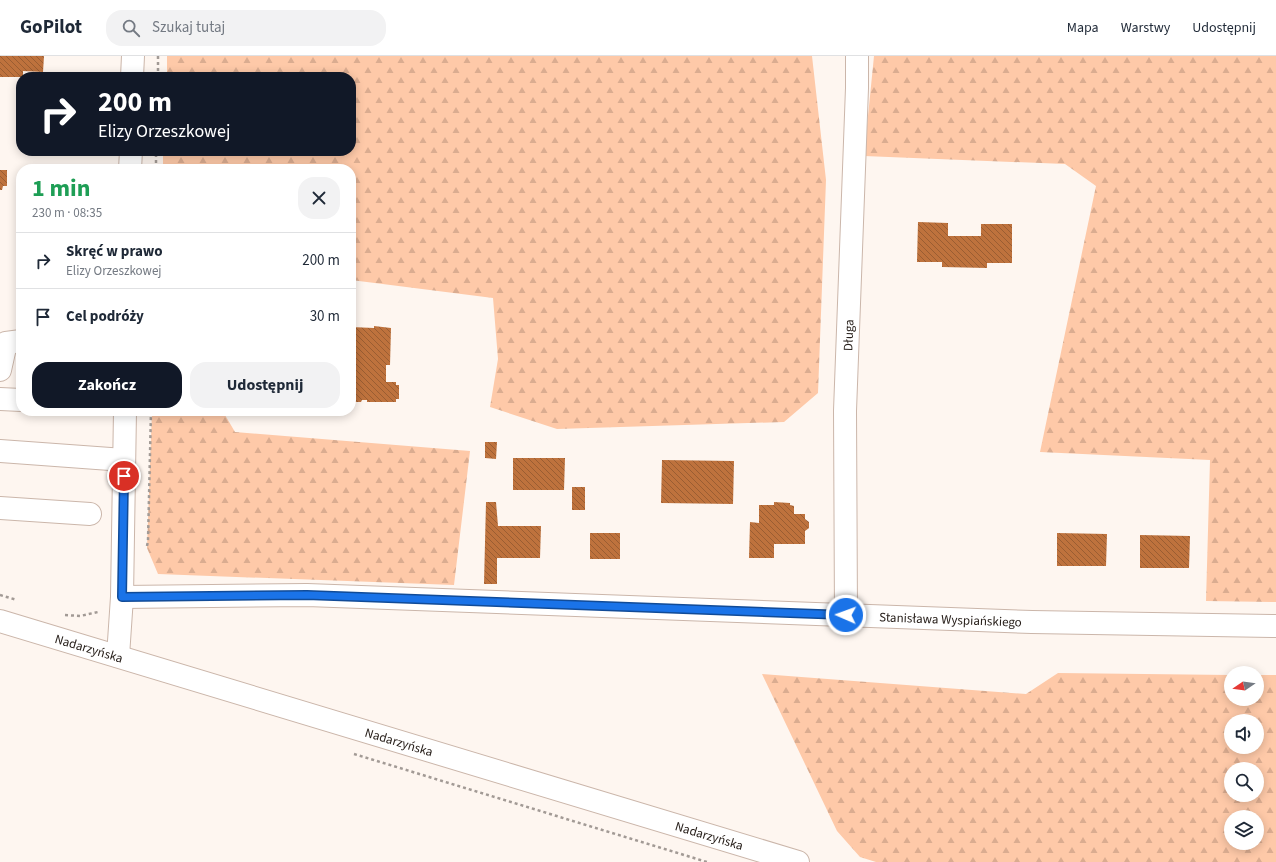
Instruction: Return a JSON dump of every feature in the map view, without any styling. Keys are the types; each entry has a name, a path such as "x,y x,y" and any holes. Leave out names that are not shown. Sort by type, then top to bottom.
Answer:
{"street":[{"path":"132,56 132,72"},
{"name":"Długa","path":"846,615 845,411 857,56"},
{"path":"0,370 6,343 16,342"},
{"path":"0,399 16,400"},
{"path":"118,656 122,597 125,416"},
{"path":"0,451 124,460"},
{"path":"0,508 90,514"},
{"name":"Stanisława Wyspiańskiego","path":"122,597 307,595 1032,622 1276,626"},
{"name":"Nadarzyńska","path":"0,621 797,862"}],"path":[{"path":"158,56 158,72"},
{"path":"149,510 151,416"},
{"path":"0,594 22,601"},
{"path":"59,613 80,616 98,612"}],"green space":[{"path":"167,56 812,56 826,180 818,393 784,422 557,429 490,407 498,359 493,298 356,281 356,164 163,164 163,156 356,156 356,72 167,72"},
{"path":"874,56 1276,56 1276,602 1206,601 1210,460 1040,452 1096,186 1065,164 864,156"},
{"path":"152,416 226,416 235,432 470,451 454,585 158,574 147,548"},
{"path":"1058,673 1224,675 1224,706 1264,706 1264,675 1276,675 1276,862 876,862 860,857 837,831 762,674 1026,694"}],"building":[{"path":"0,56 44,56 43,72 23,71 16,72 16,77 0,77"},
{"path":"0,170 7,170 7,186 3,186 2,190 0,190"},
{"path":"918,222 948,223 948,236 981,236 981,224 1012,224 1012,263 987,263 987,268 942,267 942,262 917,262"},
{"path":"374,326 391,328 390,365 386,365 386,382 396,382 396,385 399,385 399,399 396,399 396,402 367,402 367,400 362,400 361,402 356,402 356,327 374,328"},
{"path":"485,442 497,442 496,459 485,458"},
{"path":"513,458 565,458 564,490 513,490"},
{"path":"662,460 734,461 733,504 661,503"},
{"path":"572,487 585,487 585,510 572,510"},
{"path":"486,502 496,502 498,526 541,526 540,558 497,558 497,584 484,584"},
{"path":"774,502 790,503 790,505 794,506 794,514 805,514 805,519 809,522 809,528 805,531 805,544 774,544 774,558 749,558 750,522 759,523 759,505 774,505"},
{"path":"590,533 620,533 620,559 590,559"},
{"path":"1057,533 1107,534 1106,566 1057,566"},
{"path":"1140,535 1190,536 1189,568 1140,568"}],"route":[{"path":"124,476 122,597 307,595 846,615"}]}
